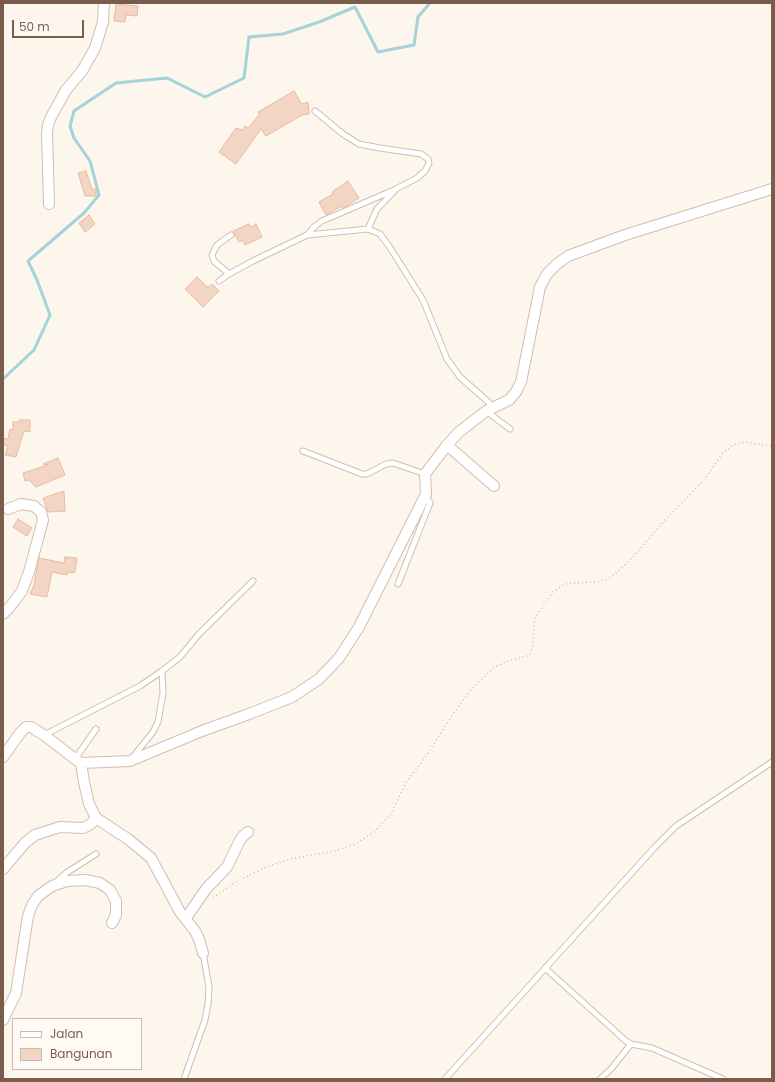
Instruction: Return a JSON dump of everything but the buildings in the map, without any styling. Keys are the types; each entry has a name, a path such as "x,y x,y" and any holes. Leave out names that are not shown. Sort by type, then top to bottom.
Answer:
{"street":[{"path":"49,204 48,125 66,90 82,71 95,48 103,22 104,3"},
{"path":"78,761 130,761 202,731 292,697 319,679 339,658 359,627 426,494 425,474 447,444 459,432 490,409 509,400 516,392 521,382 540,287 547,274 568,256 625,235 772,189"},
{"path":"447,444 494,486"},
{"path":"3,614 22,591 29,572 42,520 41,512 34,506 20,504 8,509"},
{"path":"3,756 26,727 31,727 78,761 89,804 96,818 124,836 151,858 180,912 195,931 203,953"},
{"path":"3,869 25,843 35,835 60,827 83,828 91,824 96,818"},
{"path":"186,918 206,889 227,867 239,842 248,832"},
{"path":"3,1020 18,988 28,916 36,899 46,890 52,886 67,881 79,880 96,882 104,885 110,890 116,901 116,914 112,923"}],"lane":[{"path":"307,235 314,226 322,221 396,189 417,178 425,171 430,163 428,159 421,154 359,144 350,140 315,112"},
{"path":"368,229 377,209 396,189"},
{"path":"219,281 229,274 307,235 368,229 380,234 420,294 447,359 460,378 485,399 490,409 510,429"},
{"path":"229,274 214,260 212,256 217,245 231,235"},
{"path":"303,451 362,474 367,474 386,464 393,463 425,474"},
{"path":"398,584 430,503 426,494"},
{"path":"44,735 140,686 162,672 180,657 199,634 253,581"},
{"path":"130,761 153,732 158,722 163,693 162,672"},
{"path":"78,761 96,729"},
{"path":"448,1078 545,968 654,848 676,826 772,762"},
{"path":"52,886 66,873 96,854"},
{"path":"184,1079 205,1020 208,1004 209,987 203,953"},
{"path":"545,968 626,1041 631,1044 652,1048 723,1079"},
{"path":"600,1079 611,1069 631,1044"}],"path":[{"path":"209,901 234,883 266,867 290,860 335,851 355,844 374,832 391,814 406,782 425,758 446,723 470,691 487,673 498,665 508,660 523,658 529,655 533,646 534,623 536,616 553,592 565,584 596,582 606,580 615,574 634,556 664,521 704,480 723,453 733,445 745,442 772,446"}],"waterway":[{"path":"3,379 34,350 50,315 28,261 84,213 99,195 90,161 74,138 70,126 74,111 116,83 167,78 205,97 244,78 249,37 283,34 319,22 355,7 378,52 414,45 418,17 430,3"}]}
